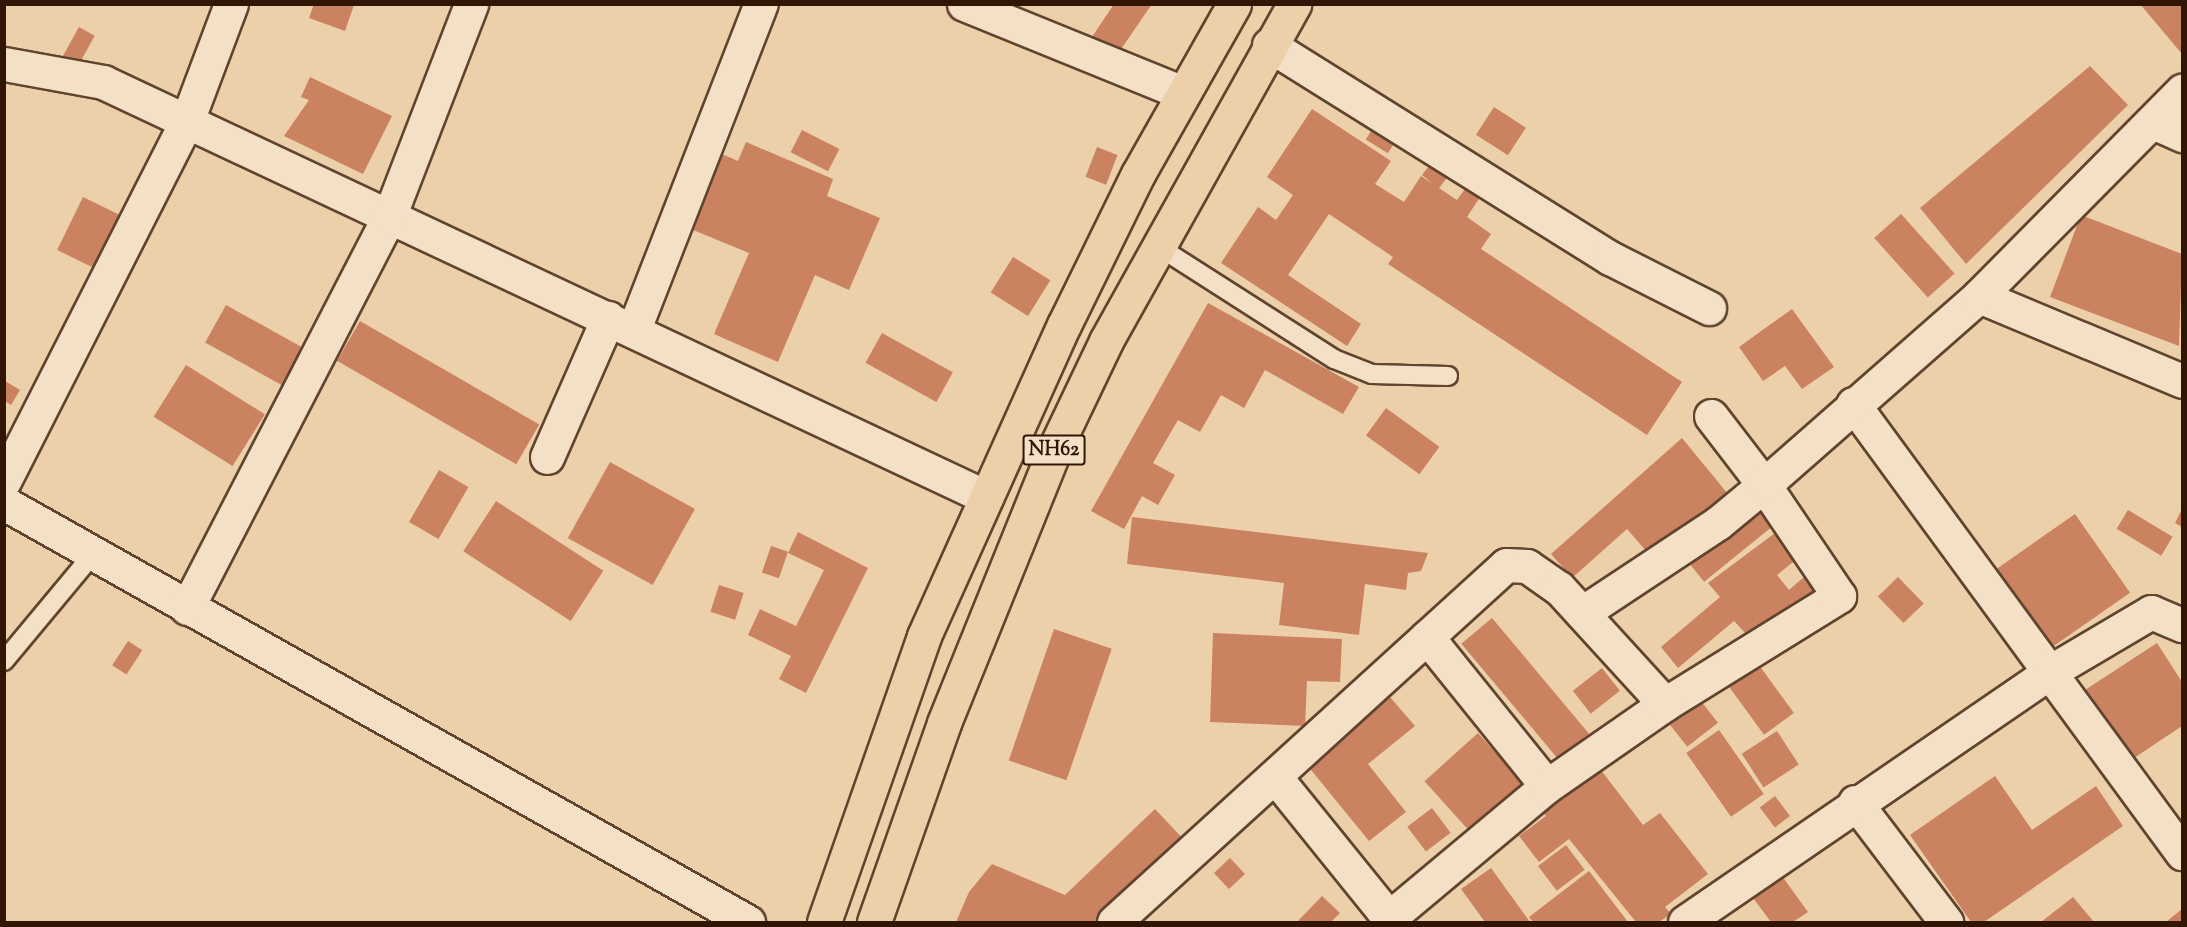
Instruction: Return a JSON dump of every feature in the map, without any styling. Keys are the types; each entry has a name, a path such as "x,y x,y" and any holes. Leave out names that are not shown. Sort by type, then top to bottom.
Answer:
{"highway":[{"name":"NH62","path":"824,922 924,636 986,497 1064,325 1182,93 1234,4"},
{"name":"NH62","path":"874,922 944,723 1046,467 1106,341 1269,45 1294,4"}],"street":[{"path":"4,481 187,121 231,4"},
{"path":"187,609 389,217 471,4"},
{"path":"547,457 621,323 761,4"},
{"path":"964,4 1182,93"},
{"path":"1269,45 1610,258 1709,308"},
{"path":"4,64 103,82 621,323 986,497"},
{"path":"1582,613 1718,523 1764,485 1853,404 2169,129 2182,91"},
{"path":"1979,296 2182,381"},
{"path":"1853,404 2053,669 2182,853"},
{"path":"1276,778 1390,920 1547,786 1665,704 1839,596 1764,485 1711,416"},
{"path":"4,503 187,609 748,922"},
{"path":"1114,922 1276,778 1506,565 1527,566 1548,579 1665,704"},
{"path":"1685,922 1856,802 2053,669 2151,612 2182,625"},
{"path":"1427,637 1547,786"},
{"path":"1856,802 1946,922"}],"lane":[{"path":"1159,247 1334,359 1372,374 1448,376"},
{"path":"4,661 93,554"}],"building":[{"path":"314,4 354,5 345,31 309,18"},
{"path":"1114,4 1152,4 1117,55 1092,37"},
{"path":"2140,4 2182,4 2182,54"},
{"path":"79,27 95,36 77,68 61,59"},
{"path":"2090,66 2128,105 1966,264 1920,208"},
{"path":"310,77 392,116 363,174 284,136 309,100 301,97"},
{"path":"1494,107 1526,128 1508,155 1476,135"},
{"path":"1312,109 1391,161 1375,184 1404,202 1421,176 1433,184 1422,175 1436,157 1453,170 1439,188 1457,200 1470,182 1484,191 1467,217 1491,234 1481,249 1682,382 1647,435 1388,264 1393,257 1329,214 1288,275 1361,324 1347,346 1221,263 1258,207 1276,220 1293,195 1267,177"},
{"path":"1378,120 1400,134 1388,153 1366,140"},
{"path":"802,130 839,149 828,171 791,152"},
{"path":"746,142 833,179 827,196 880,218 849,290 815,275 778,362 714,334 749,253 681,225 713,150 738,161"},
{"path":"1097,147 1118,155 1106,185 1086,177"},
{"path":"83,197 127,218 101,272 57,250"},
{"path":"1901,214 1955,273 1928,298 1874,238"},
{"path":"2081,215 2182,254 2179,346 2050,297"},
{"path":"1013,257 1050,280 1028,316 991,293"},
{"path":"1208,303 1359,387 1343,414 1265,370 1244,408 1221,395 1200,432 1178,420 1153,463 1175,475 1158,505 1142,496 1124,529 1091,511"},
{"path":"226,305 305,349 284,386 205,343"},
{"path":"1792,309 1834,367 1802,389 1785,366 1763,381 1739,347"},
{"path":"360,321 539,424 516,464 337,361"},
{"path":"882,333 953,372 936,402 866,363"},
{"path":"186,365 265,414 233,466 154,417"},
{"path":"5,381 20,390 11,405 5,401"},
{"path":"1386,408 1439,447 1419,474 1366,436"},
{"path":"1682,438 1728,494 1654,560 1627,529 1572,578 1551,554"},
{"path":"610,462 695,509 653,585 568,538"},
{"path":"439,470 468,487 438,539 409,522"},
{"path":"496,501 603,571 571,621 463,551"},
{"path":"1758,502 1776,524 1704,582 1687,560"},
{"path":"2182,509 2182,527 2175,523"},
{"path":"2128,510 2173,537 2161,556 2117,529"},
{"path":"2075,514 2130,593 2050,649 1995,570"},
{"path":"1132,517 1428,553 1421,571 1408,573 1406,590 1365,584 1359,635 1279,625 1284,583 1127,564"},
{"path":"798,532 868,568 806,693 779,679 791,656 748,635 760,609 796,626 824,570 788,553"},
{"path":"1775,533 1798,558 1777,575 1789,590 1811,571 1824,588 1749,637 1734,621 1678,668 1661,647 1720,597 1708,583"},
{"path":"771,546 788,552 779,578 762,572"},
{"path":"1898,577 1924,604 1904,623 1878,596"},
{"path":"719,585 744,593 735,620 710,612"},
{"path":"1492,618 1589,734 1558,759 1461,644"},
{"path":"1054,629 1112,649 1066,780 1009,760"},
{"path":"1213,633 1342,639 1340,682 1307,681 1305,726 1210,722"},
{"path":"128,641 142,650 126,675 112,665"},
{"path":"2157,643 2182,682 2182,726 2131,760 2085,690"},
{"path":"1751,654 1794,713 1764,735 1721,676"},
{"path":"1602,668 1620,691 1591,714 1573,691"},
{"path":"1697,696 1718,723 1687,747 1666,720"},
{"path":"1390,697 1415,726 1368,764 1406,812 1369,841 1307,765"},
{"path":"1719,730 1764,794 1731,817 1686,753"},
{"path":"1777,731 1799,765 1764,787 1742,754"},
{"path":"1478,733 1528,788 1474,836 1424,781"},
{"path":"1594,761 1643,825 1660,813 1708,874 1665,907 1671,914 1659,922 1636,922 1569,839 1539,862 1519,836 1546,816 1537,805"},
{"path":"1995,776 2032,830 2096,786 2123,826 1984,922 1971,922 1910,835"},
{"path":"1775,796 1790,816 1775,827 1760,807"},
{"path":"1432,808 1451,833 1426,851 1407,827"},
{"path":"1155,809 1187,843 1103,922 956,922 969,892 992,864 1065,895"},
{"path":"1566,845 1585,870 1557,891 1538,866"},
{"path":"1230,858 1245,874 1229,889 1214,873"},
{"path":"1774,865 1808,912 1793,922 1771,922 1744,886"},
{"path":"1491,868 1530,922 1485,922 1461,889"},
{"path":"1589,871 1628,922 1533,922 1529,917"},
{"path":"1322,896 1340,913 1331,922 1297,922"},
{"path":"2073,897 2094,922 2041,922"},
{"path":"2182,909 2182,922 2166,922"}]}
